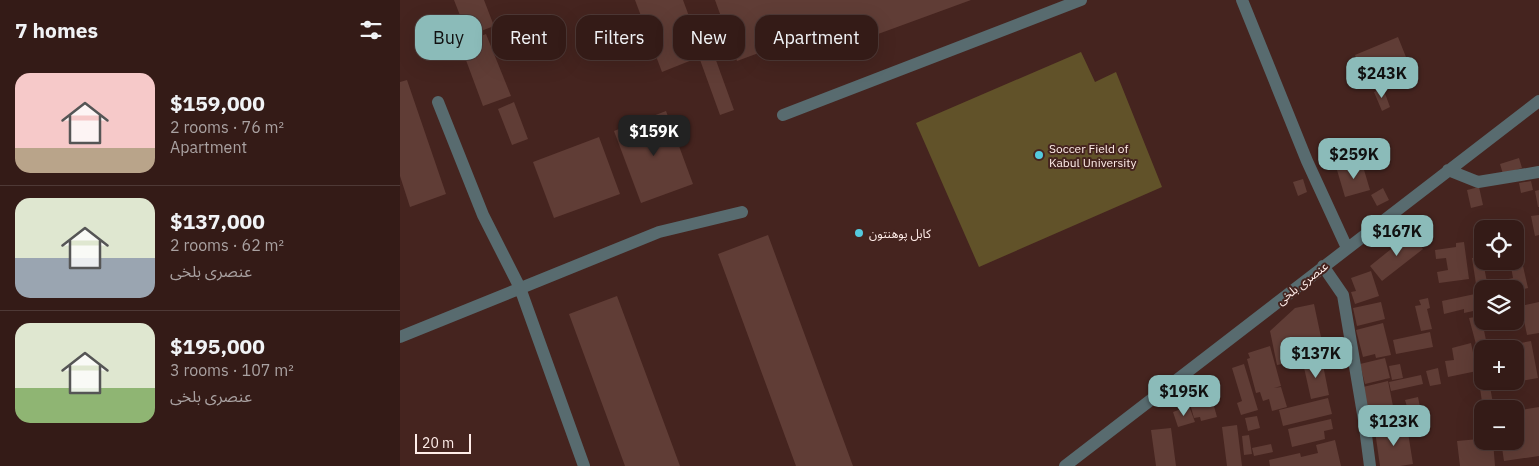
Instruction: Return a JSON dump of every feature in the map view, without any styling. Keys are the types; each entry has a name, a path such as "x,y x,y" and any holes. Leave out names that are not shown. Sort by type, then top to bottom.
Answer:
{"street":[{"path":"783,115 1081,0"},
{"path":"1242,0 1307,161 1347,248"},
{"name":"عنصری بلخی","path":"1065,466 1539,101"},
{"path":"438,102 483,215 520,288 584,466"},
{"path":"1448,170 1478,182 1539,172"},
{"path":"400,337 660,232 742,212"},
{"path":"1323,266 1344,295 1370,466"}],"shaded area":[{"name":"Soccer Field of Kabul University","path":"1081,52 1095,82 1116,72 1162,187 979,267 916,123"}],"building":[{"path":"454,0 484,0 492,21 492,27 482,31 482,15 460,15"},
{"path":"635,0 683,0 689,15 673,15 673,60 692,60 662,72 658,60 663,60 663,15 641,15"},
{"path":"715,0 971,0 878,34 878,15 755,15 755,54 745,58 745,15 720,15"},
{"path":"486,34 492,49 492,60 496,60 511,96 483,106 466,60 482,60 482,36"},
{"path":"1398,37 1408,62 1396,66 1395,63 1378,69 1380,74 1364,80 1355,55"},
{"path":"700,60 716,60 734,110 720,115"},
{"path":"407,80 446,194 410,207 400,176 400,82"},
{"path":"1383,88 1390,107 1382,111 1374,92"},
{"path":"514,102 528,139 512,145 498,109"},
{"path":"666,111 693,184 641,203 614,131"},
{"path":"599,137 620,194 554,218 533,162"},
{"path":"1519,158 1522,168 1503,174 1500,164"},
{"path":"1362,163 1370,190 1345,197 1337,170"},
{"path":"1303,179 1307,192 1298,196 1293,182"},
{"path":"1531,181 1533,190 1521,193 1519,183"},
{"path":"1479,187 1483,205 1471,208 1467,190"},
{"path":"1383,188 1389,200 1377,206 1371,195"},
{"path":"1539,190 1539,207 1538,207 1535,191"},
{"path":"1539,215 1539,235 1535,236 1531,216"},
{"path":"1411,233 1423,249 1382,281 1370,266"},
{"path":"768,235 853,466 796,466 718,254"},
{"path":"1464,242 1469,279 1439,283 1437,272 1448,270 1446,258 1436,259 1435,250 1456,247 1456,243"},
{"path":"1472,258 1474,258 1474,270 1485,270 1487,280 1475,280"},
{"path":"1512,270 1524,270 1528,288 1524,289 1524,280 1504,280 1513,278"},
{"path":"1371,271 1379,296 1355,304 1351,292 1356,291 1351,278"},
{"path":"1474,294 1474,311 1464,313 1464,309 1444,314 1442,301"},
{"path":"617,296 680,466 625,466 569,314"},
{"path":"1428,298 1430,308 1427,309 1432,329 1421,331 1415,306 1421,305 1419,300"},
{"path":"1381,302 1385,319 1357,326 1353,308"},
{"path":"1539,302 1539,333 1527,335 1524,320 1524,305"},
{"path":"1314,304 1325,356 1277,365 1270,331 1295,308"},
{"path":"1474,317 1474,330 1484,330 1486,340 1475,340 1469,318"},
{"path":"1383,323 1391,355 1376,358 1375,354 1363,357 1356,330"},
{"path":"1430,332 1433,347 1396,354 1393,340"},
{"path":"1531,341 1538,378 1524,380 1524,342"},
{"path":"1471,343 1474,357 1474,372 1448,377 1445,361 1454,360 1452,348"},
{"path":"1270,346 1281,386 1274,388 1281,387 1287,407 1272,411 1269,399 1263,401 1260,392 1256,393 1247,359 1250,358 1248,353"},
{"path":"1385,358 1390,378 1365,384 1360,364"},
{"path":"1322,360 1329,395 1311,399 1303,363"},
{"path":"1244,364 1258,410 1241,415 1237,403 1242,401 1232,368"},
{"path":"1400,364 1403,378 1392,380 1389,366"},
{"path":"1438,368 1441,384 1430,386 1426,371"},
{"path":"1421,375 1423,384 1391,391 1389,382"},
{"path":"1388,381 1395,416 1371,422 1363,387"},
{"path":"1480,390 1491,390 1492,400 1482,400"},
{"path":"1210,392 1217,417 1201,421 1200,417 1194,418 1190,404"},
{"path":"1418,397 1420,407 1408,410 1405,400"},
{"path":"1328,398 1332,414 1283,426 1279,410"},
{"path":"1189,406 1195,422 1178,427 1173,412"},
{"path":"1539,407 1539,456 1504,461 1502,450 1524,450 1524,410"},
{"path":"1257,416 1260,428 1248,431 1245,418"},
{"path":"1331,419 1333,429 1324,431 1325,439 1292,447 1288,429"},
{"path":"1237,425 1242,466 1227,466 1222,427"},
{"path":"1407,426 1413,464 1380,466 1375,431"},
{"path":"1171,428 1176,466 1156,466 1151,430"},
{"path":"1249,435 1252,454 1244,455 1242,436"},
{"path":"1474,439 1474,450 1494,450 1495,466 1460,466 1457,441"},
{"path":"1335,440 1341,466 1270,466 1269,460 1300,453 1301,457 1318,453 1316,445"},
{"path":"1271,444 1273,452 1254,456 1252,448"}],"place":[{"name":"Soccer Field of Kabul University","path":"1039,155"},
{"name":"کابل پوهنتون","path":"859,233"}]}
